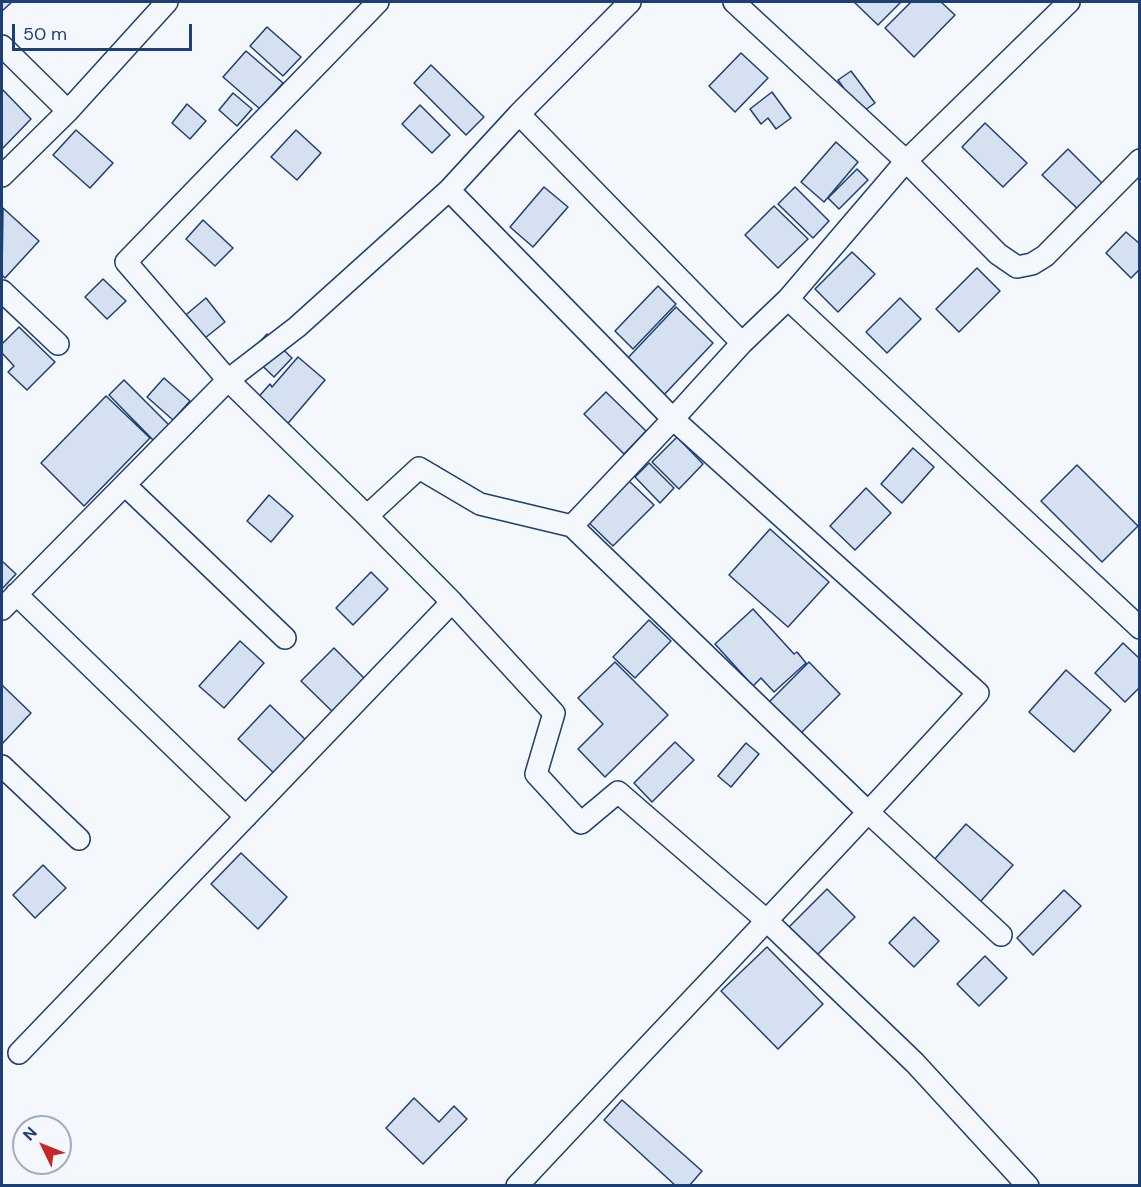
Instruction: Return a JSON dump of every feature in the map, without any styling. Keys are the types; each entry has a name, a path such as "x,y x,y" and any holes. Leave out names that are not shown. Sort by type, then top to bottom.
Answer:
{"street":[{"path":"2,176 68,111 167,2"},
{"path":"378,2 126,262 228,380 452,602 554,713 536,774 581,823 618,792 766,920 915,1063 1028,1185"},
{"path":"246,817 9,602 228,380 297,327 449,190 519,114 630,2"},
{"path":"734,2 906,161 998,254 1017,267 1032,264 1045,256 1140,160"},
{"path":"572,526 742,343 788,299 906,161 1069,2"},
{"path":"2,46 68,111"},
{"path":"519,114 742,343"},
{"path":"449,190 673,419 978,693 869,813 518,1185"},
{"path":"2,291 58,344"},
{"path":"788,299 1140,628"},
{"path":"367,516 418,468 480,504 572,526 869,813 1001,935"},
{"path":"125,484 285,638"},
{"path":"19,1053 452,602"},
{"path":"2,766 79,838"}],"building":[{"path":"2,2 12,2 2,11"},
{"path":"854,2 901,2 878,25"},
{"path":"911,2 941,2 955,15 914,57 885,28"},
{"path":"267,27 301,57 283,76 250,46"},
{"path":"246,51 283,83 260,109 223,77"},
{"path":"741,53 768,78 735,112 709,86"},
{"path":"431,65 484,117 466,135 414,83"},
{"path":"851,71 875,103 861,113 838,80"},
{"path":"2,89 31,119 3,148 2,147"},
{"path":"772,92 791,118 776,129 768,118 761,124 750,109"},
{"path":"233,93 252,109 237,126 219,110"},
{"path":"187,104 206,121 190,139 172,123"},
{"path":"420,105 450,135 432,153 402,124"},
{"path":"985,123 1027,163 1003,187 962,147"},
{"path":"76,130 113,163 90,188 53,155"},
{"path":"296,130 321,153 297,180 271,157"},
{"path":"836,142 858,162 824,202 801,182"},
{"path":"1068,149 1106,187 1081,212 1042,175"},
{"path":"857,169 868,180 839,209 828,198"},
{"path":"544,187 568,207 533,247 510,227"},
{"path":"795,187 829,221 813,238 778,204"},
{"path":"774,206 808,239 778,268 745,235"},
{"path":"3,208 39,241 5,278 2,275"},
{"path":"203,220 233,248 215,266 186,239"},
{"path":"1126,232 1140,244 1140,269 1131,278 1106,253"},
{"path":"852,252 875,274 838,312 815,289"},
{"path":"977,268 1000,291 959,332 936,309"},
{"path":"103,279 126,301 107,319 85,297"},
{"path":"658,286 676,304 633,349 615,331"},
{"path":"206,298 225,322 200,342 181,319"},
{"path":"900,298 921,319 887,353 866,332"},
{"path":"676,307 713,343 661,398 624,362"},
{"path":"19,327 55,362 27,390 8,372 14,366 2,353 2,344"},
{"path":"267,334 292,358 274,377 249,353"},
{"path":"298,357 325,380 284,428 254,402 270,384 272,387"},
{"path":"164,378 190,401 173,420 147,397"},
{"path":"124,380 169,425 154,441 109,395"},
{"path":"606,392 646,431 624,454 584,414"},
{"path":"106,396 150,438 84,506 41,463"},
{"path":"677,437 703,464 679,489 652,462"},
{"path":"913,448 934,467 902,503 881,484"},
{"path":"649,463 674,488 660,503 635,477"},
{"path":"1077,465 1138,526 1102,562 1041,501"},
{"path":"628,480 654,505 613,546 587,521"},
{"path":"866,488 891,513 855,550 830,526"},
{"path":"269,495 293,516 271,542 247,521"},
{"path":"770,529 829,582 788,627 729,575"},
{"path":"2,561 16,574 2,589"},
{"path":"371,572 388,589 353,625 336,608"},
{"path":"753,609 794,654 797,652 806,663 774,692 761,678 753,686 715,644"},
{"path":"649,620 671,641 635,678 613,657"},
{"path":"240,641 264,663 224,708 199,686"},
{"path":"1123,643 1140,659 1140,687 1125,702 1095,673"},
{"path":"334,648 370,684 338,717 301,681"},
{"path":"615,662 668,715 605,777 578,749 603,724 578,698"},
{"path":"809,662 840,694 800,734 769,702"},
{"path":"1066,670 1111,710 1074,752 1029,712"},
{"path":"2,685 31,713 2,744"},
{"path":"270,705 309,743 277,776 238,739"},
{"path":"675,742 694,760 652,802 634,783"},
{"path":"746,743 759,754 731,787 718,776"},
{"path":"966,824 1013,865 980,902 933,861"},
{"path":"241,853 287,897 258,929 211,884"},
{"path":"43,865 66,888 35,918 13,895"},
{"path":"827,889 855,917 816,956 788,928"},
{"path":"1064,890 1081,906 1033,955 1017,938"},
{"path":"914,917 939,941 914,967 889,943"},
{"path":"767,947 823,1004 778,1049 721,991"},
{"path":"985,956 1007,978 979,1006 957,984"},
{"path":"414,1098 439,1122 454,1106 467,1119 423,1164 386,1128"},
{"path":"622,1100 702,1171 689,1186 676,1186 604,1120"}]}
